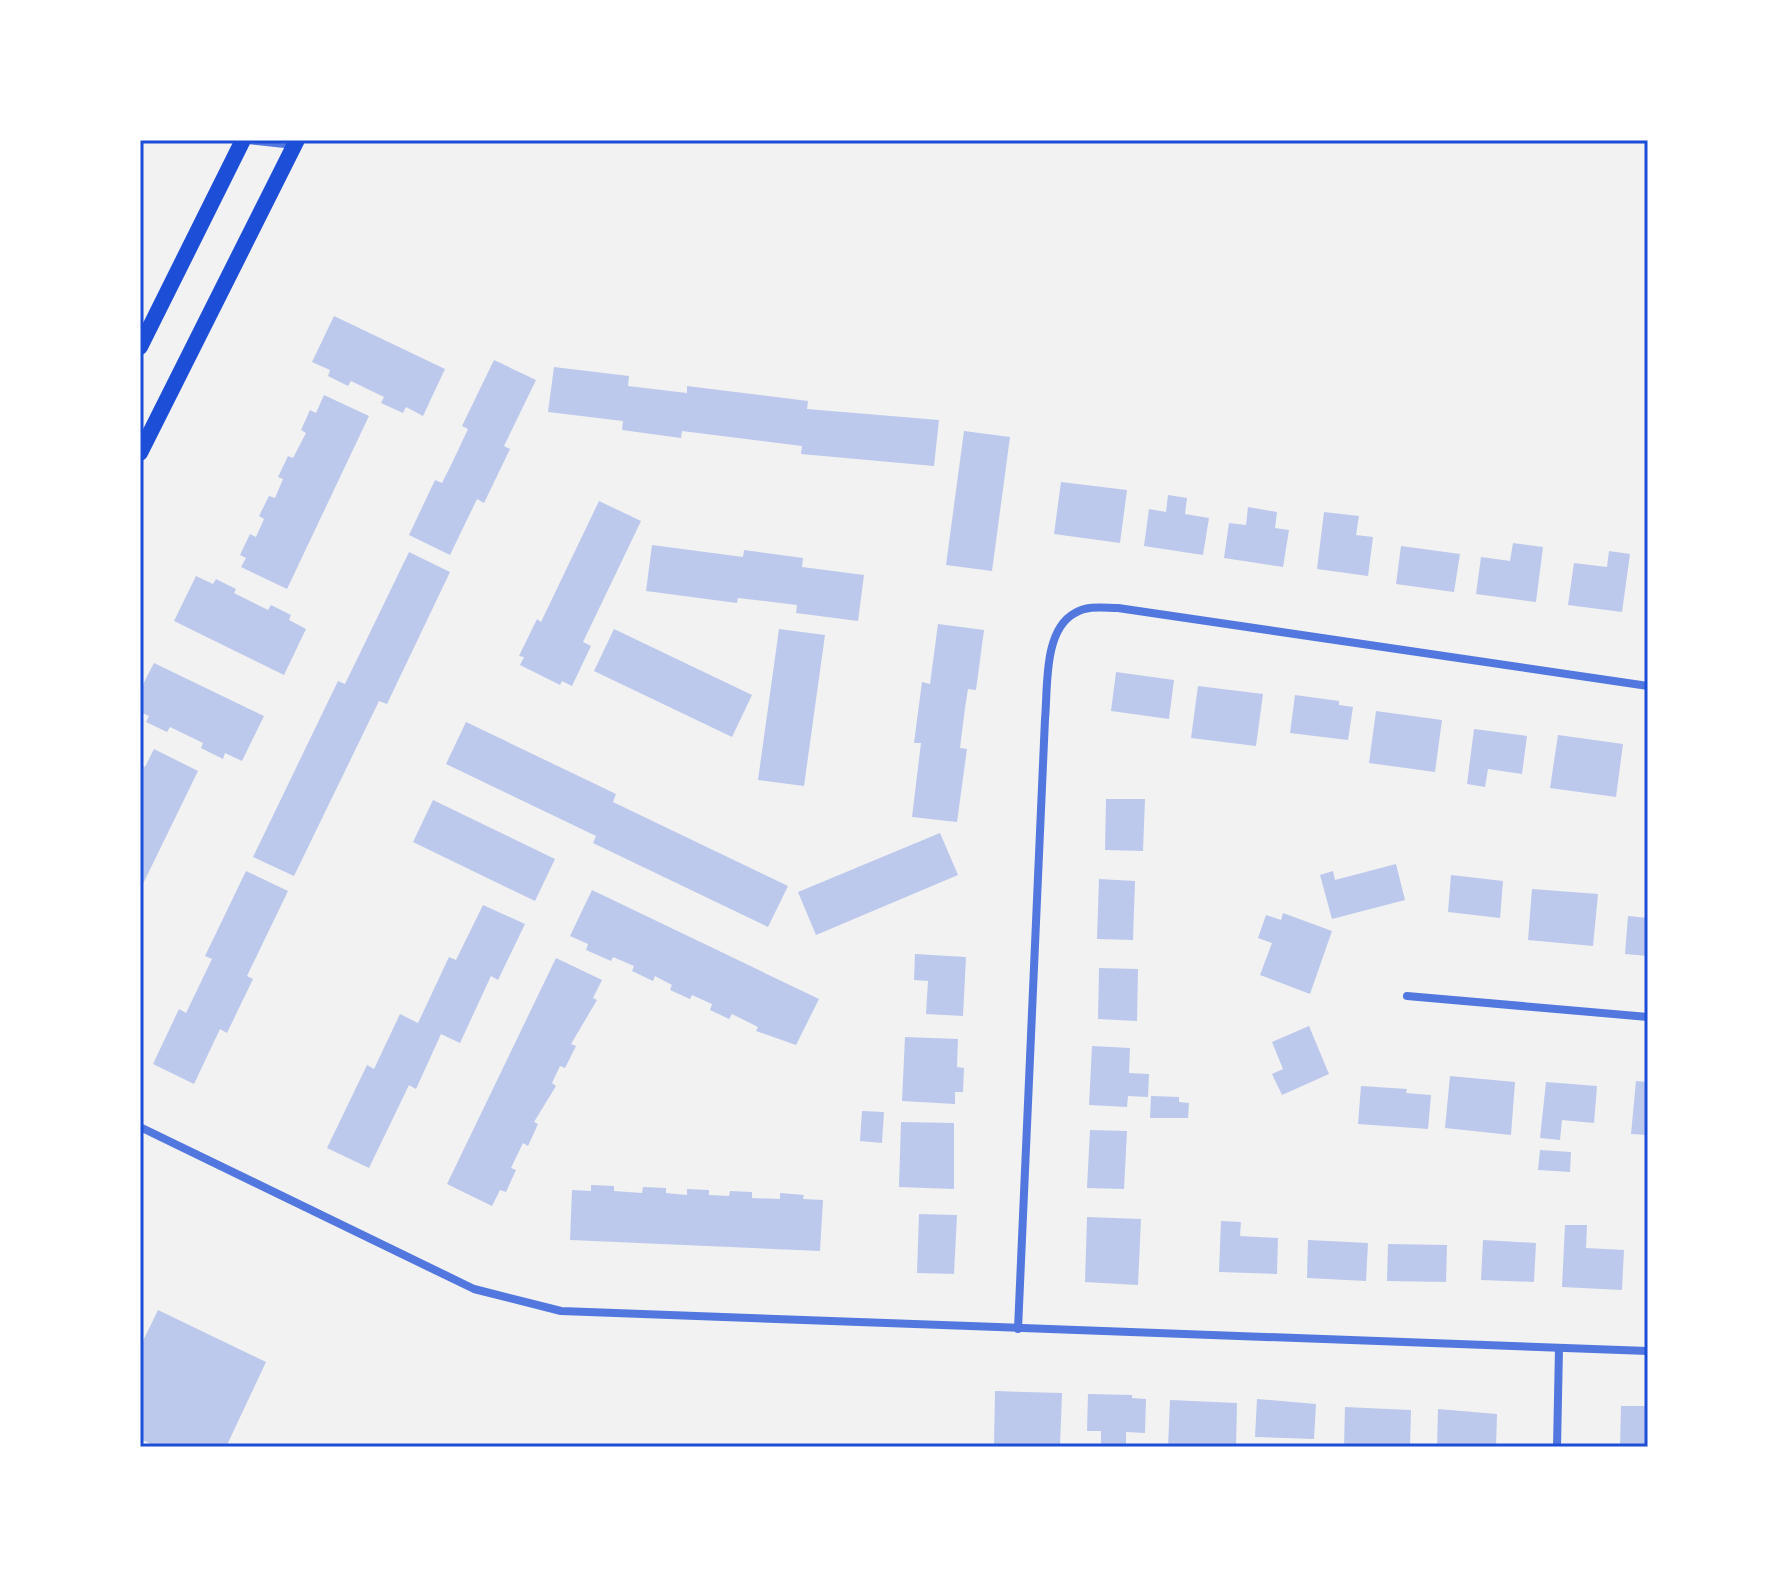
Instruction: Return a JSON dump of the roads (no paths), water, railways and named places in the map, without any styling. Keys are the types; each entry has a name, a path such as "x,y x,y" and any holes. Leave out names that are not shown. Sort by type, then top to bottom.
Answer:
{"main road":[{"path":"140,347 246,140"},
{"path":"140,453 296,143"}],"street":[{"path":"246,140 296,143"},
{"path":"1018,1329 1045,719 1050,662 1056,635 1074,613 1091,607 1118,608 1648,686"},
{"path":"1407,996 1648,1017"},
{"path":"140,1127 474,1289 561,1311 1648,1351"},
{"path":"1557,1447 1559,1348"}]}
